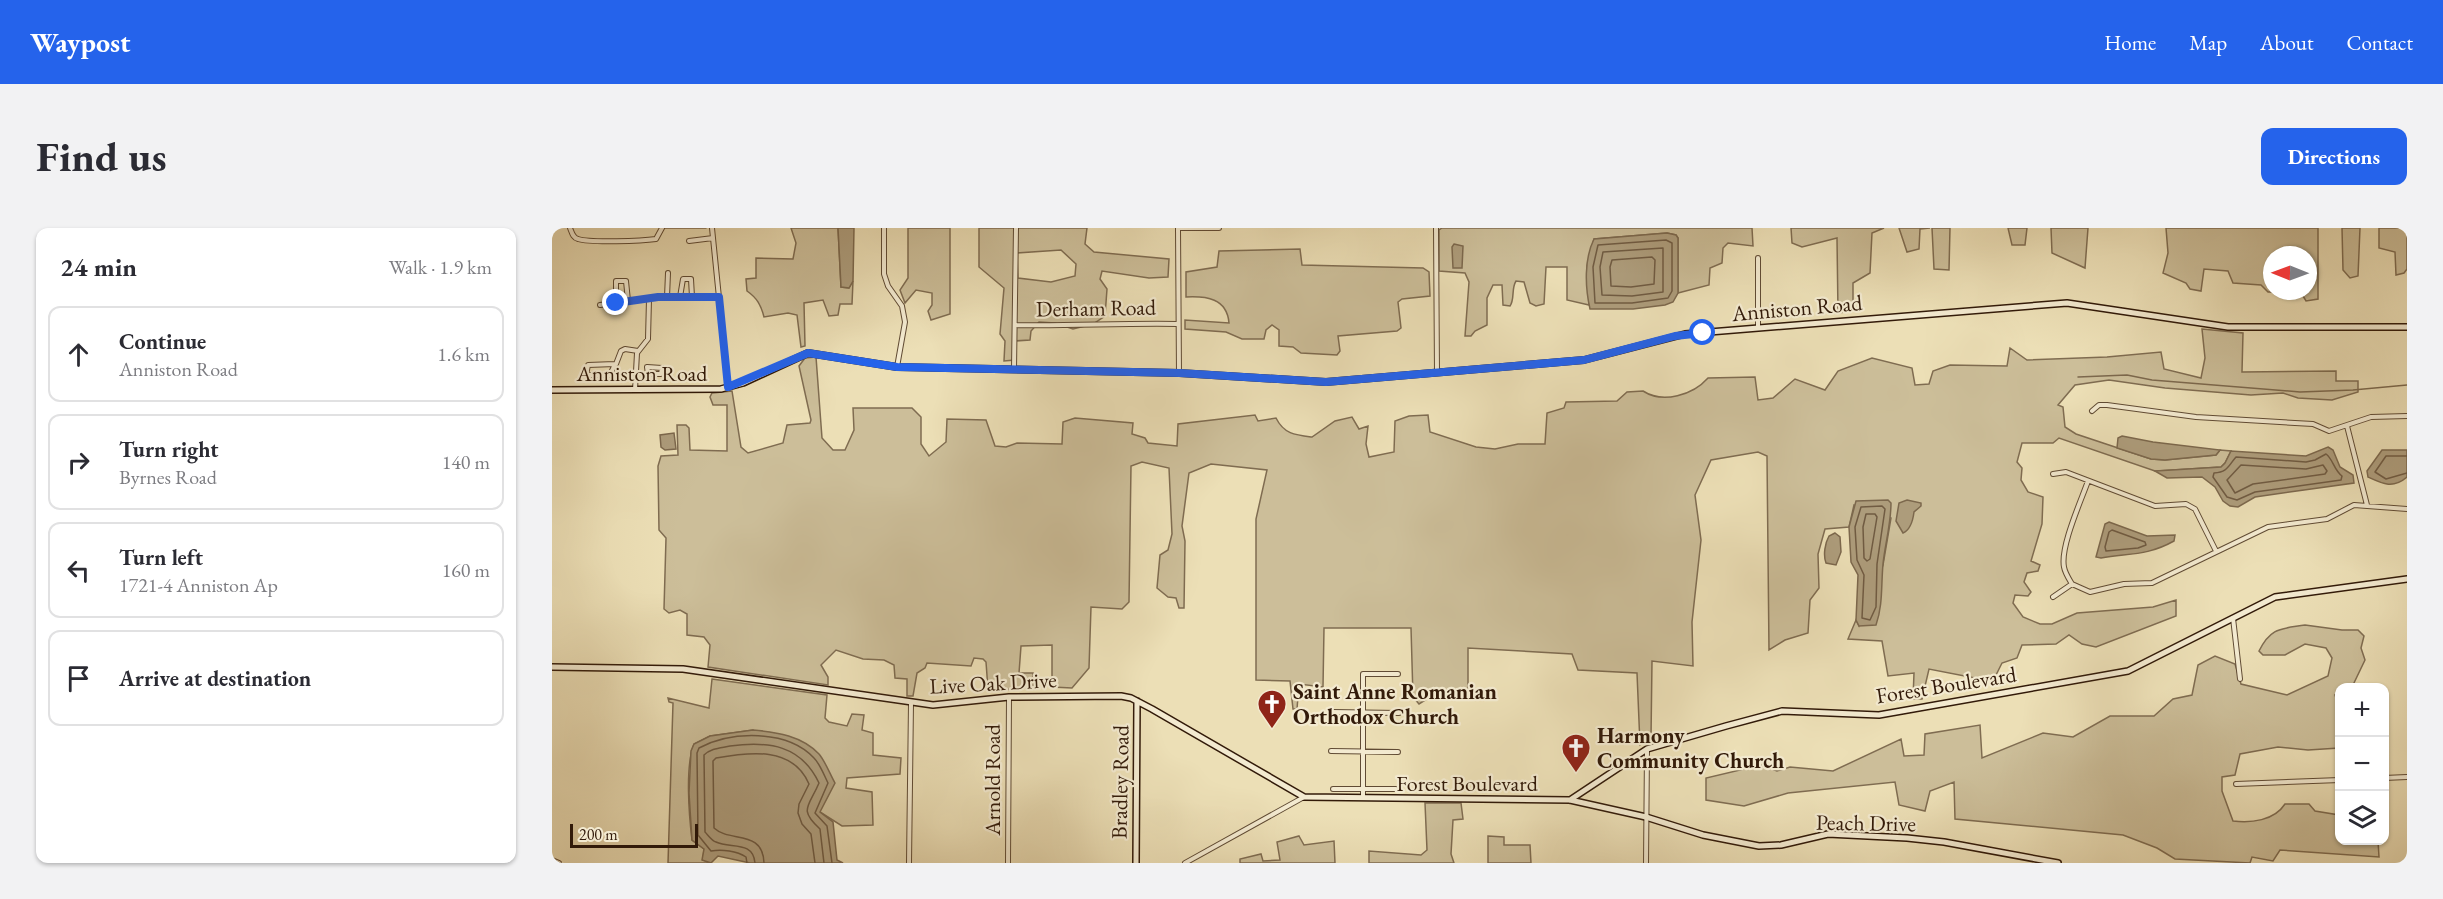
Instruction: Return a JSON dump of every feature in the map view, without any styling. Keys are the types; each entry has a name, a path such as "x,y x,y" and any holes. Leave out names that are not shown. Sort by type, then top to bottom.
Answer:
{"street":[{"path":"570,228 579,240 615,240 656,239 662,228"},
{"path":"712,228 728,387"},
{"path":"884,228 884,274 888,286 899,301 905,322 897,367"},
{"path":"1014,369 1016,228"},
{"path":"1179,373 1178,228 1219,228"},
{"path":"1436,228 1437,372"},
{"path":"689,241 713,238"},
{"path":"1758,258 1758,328"},
{"path":"667,297 668,273"},
{"path":"680,297 681,282 691,279 692,297"},
{"path":"616,303 616,281 626,281 628,301"},
{"path":"600,305 667,297 719,297"},
{"path":"636,390 638,351 648,339 649,299"},
{"name":"Anniston Road","path":"552,390 721,389 808,353 897,367 1179,373 1316,382 1584,360 1685,334 2067,303 2228,327 2407,327"},
{"name":"Derham Road","path":"1015,326 1116,322 1178,324"},
{"path":"615,364 588,364 586,375 610,375 621,351 625,349 638,351"},
{"path":"636,366 647,366"},
{"path":"2092,411 2099,405 2107,405 2196,417 2313,424 2329,431 2371,417 2407,416"},
{"path":"2347,426 2367,505"},
{"path":"2053,474 2066,472 2155,506 2186,504 2194,508 2216,551"},
{"path":"2088,481 2071,526 2063,561 2066,574 2072,584 2090,592 2124,584 2152,583 2268,527 2327,519 2350,505 2407,509"},
{"name":"Forest Boulevard","path":"1185,863 1304,797 1570,800 1647,749 1782,711 1879,715 2128,671 2284,594 2407,579"},
{"path":"2053,597 2072,584"},
{"path":"2233,618 2240,679"},
{"name":"Live Oak Drive","path":"552,667 679,669 944,706 1009,697 1121,696 1137,701 1304,797"},
{"path":"1363,798 1364,674 1398,674"},
{"name":"Arnold Road","path":"1008,863 1009,697"},
{"name":"Bradley Road","path":"1136,863 1137,701"},
{"path":"909,863 911,703"},
{"path":"1332,712 1399,713"},
{"path":"1646,863 1647,749"},
{"path":"1331,751 1398,752"},
{"path":"2389,778 2407,777"},
{"path":"2236,784 2335,780"},
{"path":"1333,789 1395,789"},
{"name":"Peach Drive","path":"1570,800 1646,817 1703,835 1759,846 1781,845 1827,834 1907,838 1944,842 2058,863"},
{"path":"552,860 559,863"}],"shaded area":[{"path":"791,228 838,228 841,287 849,288 853,281 852,304 840,304 838,315 829,316 823,300 804,303 805,346 801,347 797,315 788,313 764,317 758,302 747,291 746,279 756,278 756,258 793,259 796,243"},
{"path":"908,228 950,228 950,314 931,320 928,311 932,305 932,293 916,290 905,303 900,290 908,278"},
{"path":"979,228 1087,228 1085,244 1094,252 1169,259 1168,277 1149,278 1102,271 1100,279 1107,289 1105,316 1093,324 1073,329 1055,323 1039,322 1031,331 1030,340 1014,341 1015,360 1004,361 1005,341 1000,334 1004,288 979,267","holes":["1061,250 1076,264 1075,276 1051,282 1018,278 1017,253"]},
{"path":"1442,228 1752,228 1753,246 1728,243 1723,248 1722,263 1710,268 1709,285 1678,293 1678,238 1676,235 1667,233 1594,239 1587,266 1589,305 1567,300 1567,267 1546,267 1544,304 1536,306 1530,303 1524,282 1516,281 1510,306 1503,305 1502,285 1493,285 1487,298 1487,325 1475,331 1471,336 1465,336 1469,282 1465,273 1439,271 1439,230"},
{"path":"1791,228 1884,228 1872,233 1870,273 1853,283 1853,311 1838,313 1837,238 1802,247 1792,243"},
{"path":"1899,228 1930,228 1920,229 1919,249 1907,252"},
{"path":"1932,228 1950,228 1949,270 1934,269"},
{"path":"2008,228 2027,228 2025,245 2012,245"},
{"path":"2051,228 2088,228 2085,268 2052,253"},
{"path":"2166,228 2318,228 2318,299 2317,246 2263,246 2263,287 2233,283 2228,271 2204,269 2201,291 2190,289 2186,283 2163,273 2168,253"},
{"path":"2342,228 2360,228 2358,276 2350,278 2343,270"},
{"path":"2379,228 2407,228 2407,269 2404,273 2396,275 2395,252 2379,248"},
{"path":"1300,249 1302,265 1423,268 1429,272 1430,296 1402,299 1398,302 1401,328 1397,331 1338,336 1340,351 1337,355 1301,353 1293,347 1279,346 1279,330 1272,325 1266,330 1264,339 1242,339 1226,332 1185,329 1185,320 1229,323 1224,308 1214,300 1186,297 1186,272 1217,267 1219,251"},
{"path":"2202,329 2243,333 2242,372 2336,371 2336,381 2358,381 2358,392 2332,400 2298,398 2283,393 2251,395 2165,388 2109,380 2075,385 2058,405 2063,407 2065,427 2076,434 2151,459 2165,460 2216,455 2220,450 2231,451 2221,467 2155,471 2059,438 2053,443 2022,443 2017,462 2022,468 2021,480 2028,492 2043,497 2042,524 2031,561 2040,565 2038,571 2027,573 2024,582 2031,592 2028,596 2015,595 2013,603 2023,617 2040,624 2052,624 2077,613 2153,607 2176,600 2176,616 2096,647 2082,644 2069,635 2056,644 2022,645 2017,658 2002,663 1995,677 1975,678 1929,669 1922,699 1913,699 1914,673 1888,676 1882,641 1848,639 1856,620 1859,626 1883,565 1891,518 1854,505 1849,527 1825,529 1818,554 1819,588 1810,600 1808,633 1785,640 1769,650 1767,456 1758,452 1711,460 1695,495 1701,540 1692,622 1693,666 1652,661 1651,738 1640,745 1637,673 1578,670 1572,654 1468,648 1468,690 1441,690 1419,704 1413,697 1411,628 1324,628 1323,687 1299,684 1297,709 1293,709 1290,681 1256,680 1256,519 1267,470 1211,464 1189,473 1182,526 1185,541 1184,608 1179,608 1176,598 1168,597 1157,588 1160,555 1168,550 1172,534 1169,468 1142,462 1131,466 1129,602 1122,609 1091,607 1089,668 1072,688 1052,687 1052,645 1021,646 1019,673 1033,673 1033,687 992,691 988,689 986,662 983,659 974,658 971,666 927,663 925,668 917,673 913,696 907,696 907,679 895,678 894,665 884,660 863,659 836,650 821,665 828,677 828,685 708,667 710,645 704,637 687,635 687,614 680,610 669,613 664,609 666,538 659,530 658,466 661,456 678,455 677,425 686,425 689,428 690,450 727,451 727,405 713,405 710,397 712,393 732,391 741,447 748,453 783,443 787,425 810,423 811,420 799,366 805,358 816,357 822,438 833,450 845,450 854,430 853,408 912,408 921,417 921,444 929,456 946,442 947,419 986,420 995,446 1006,447 1017,443 1062,444 1063,422 1075,418 1133,423 1132,434 1145,438 1148,443 1177,446 1178,424 1255,415 1258,421 1276,418 1286,431 1312,437 1335,421 1352,417 1359,429 1368,426 1366,444 1369,457 1394,452 1395,421 1409,416 1428,415 1430,432 1476,447 1495,449 1518,444 1545,444 1547,413 1564,408 1566,402 1617,401 1627,392 1643,391 1659,397 1677,396 1694,389 1708,378 1755,377 1758,400 1773,398 1795,379 1825,390 1838,371 1872,358 1912,368 1915,385 1929,384 1933,371 1950,365 2007,366 2010,348 2027,360 2161,352 2164,369 2201,378 2205,358"},
{"path":"2305,625 2358,630 2364,636 2361,648 2365,660 2354,683 2335,683 2335,748 2308,750 2278,747 2240,754 2235,775 2222,777 2222,791 2233,821 2262,820 2275,814 2285,804 2309,804 2315,811 2335,814 2335,845 2378,845 2379,857 2280,850 2273,861 2252,857 2250,863 2175,859 2157,848 2123,835 1955,819 1954,782 1930,791 1925,811 1899,805 1895,782 1788,793 1744,806 1706,800 1706,778 1761,765 1777,771 1790,767 1833,771 1901,739 1904,756 1924,755 1925,734 1980,725 1982,758 2043,733 2073,737 2110,716 2154,716 2173,699 2192,695 2198,665 2215,656 2235,664 2241,684 2287,695 2328,676 2332,658 2326,648 2305,644 2285,655 2263,655 2259,651 2272,633"},
{"path":"712,679 827,695 825,718 829,722 847,726 852,714 864,715 862,730 873,733 873,755 901,758 900,774 847,778 846,788 872,792 873,825 842,826 820,812 753,730 710,736 694,744 689,765 689,791 692,840 704,849 703,860 711,863 668,863 673,703 669,702 668,698 709,708"},
{"path":"1425,803 1461,803 1463,819 1453,820 1451,854 1454,863 1369,863 1369,851 1421,855 1427,850"},
{"path":"1299,836 1304,845 1334,841 1335,863 1240,863 1240,859 1261,854 1263,861 1280,860 1277,842"},
{"path":"1488,836 1504,837 1504,845 1530,845 1531,863 1488,863"}],"water":[{"path":"838,228 854,228 853,281 849,288 841,287"},
{"path":"1667,233 1676,235 1678,238 1678,293 1673,302 1633,309 1590,309 1586,273 1588,255 1594,239"},
{"path":"1454,244 1463,246 1462,268 1453,268 1452,247"},
{"path":"674,433 676,449 665,450 661,447 660,435"},
{"path":"2122,436 2220,450 2216,455 2165,460 2151,459 2117,448 2118,438"},
{"path":"2328,447 2333,450 2340,467 2353,475 2354,483 2255,497 2238,507 2230,506 2223,501 2215,487 2202,477 2167,478 2155,471 2221,467 2231,451 2306,456"},
{"path":"2382,450 2407,450 2407,477 2402,481 2388,484 2368,477 2367,471"},
{"path":"1888,500 1891,503 1891,511 1878,618 1876,625 1859,626 1856,620 1858,575 1851,562 1849,527 1856,501"},
{"path":"1907,500 1921,503 1921,506 1914,512 1908,530 1903,533 1896,521 1899,503"},
{"path":"2109,522 2147,536 2175,535 2174,541 2147,552 2096,557 2105,524"},
{"path":"1835,533 1840,537 1841,552 1836,565 1826,563 1825,556 1829,536"},
{"path":"753,730 797,739 819,754 835,783 820,812 833,822 837,860 843,863 750,863 718,856 711,863 702,860 704,849 692,840 689,793 691,751 694,744 710,736"}],"waterway":[{"path":"664,228 706,228"},
{"path":"2078,377 2127,375 2152,380 2300,392 2407,385"}],"place":[{"name":"Saint Anne Romanian Orthodox Church","path":"1272,730"},
{"name":"Harmony Community Church","path":"1576,774"}],"route":[{"path":"616,303 653,297 719,297 728,387 743,383 808,353 897,367 1180,373 1326,382 1584,360 1675,336 1703,333"}]}
